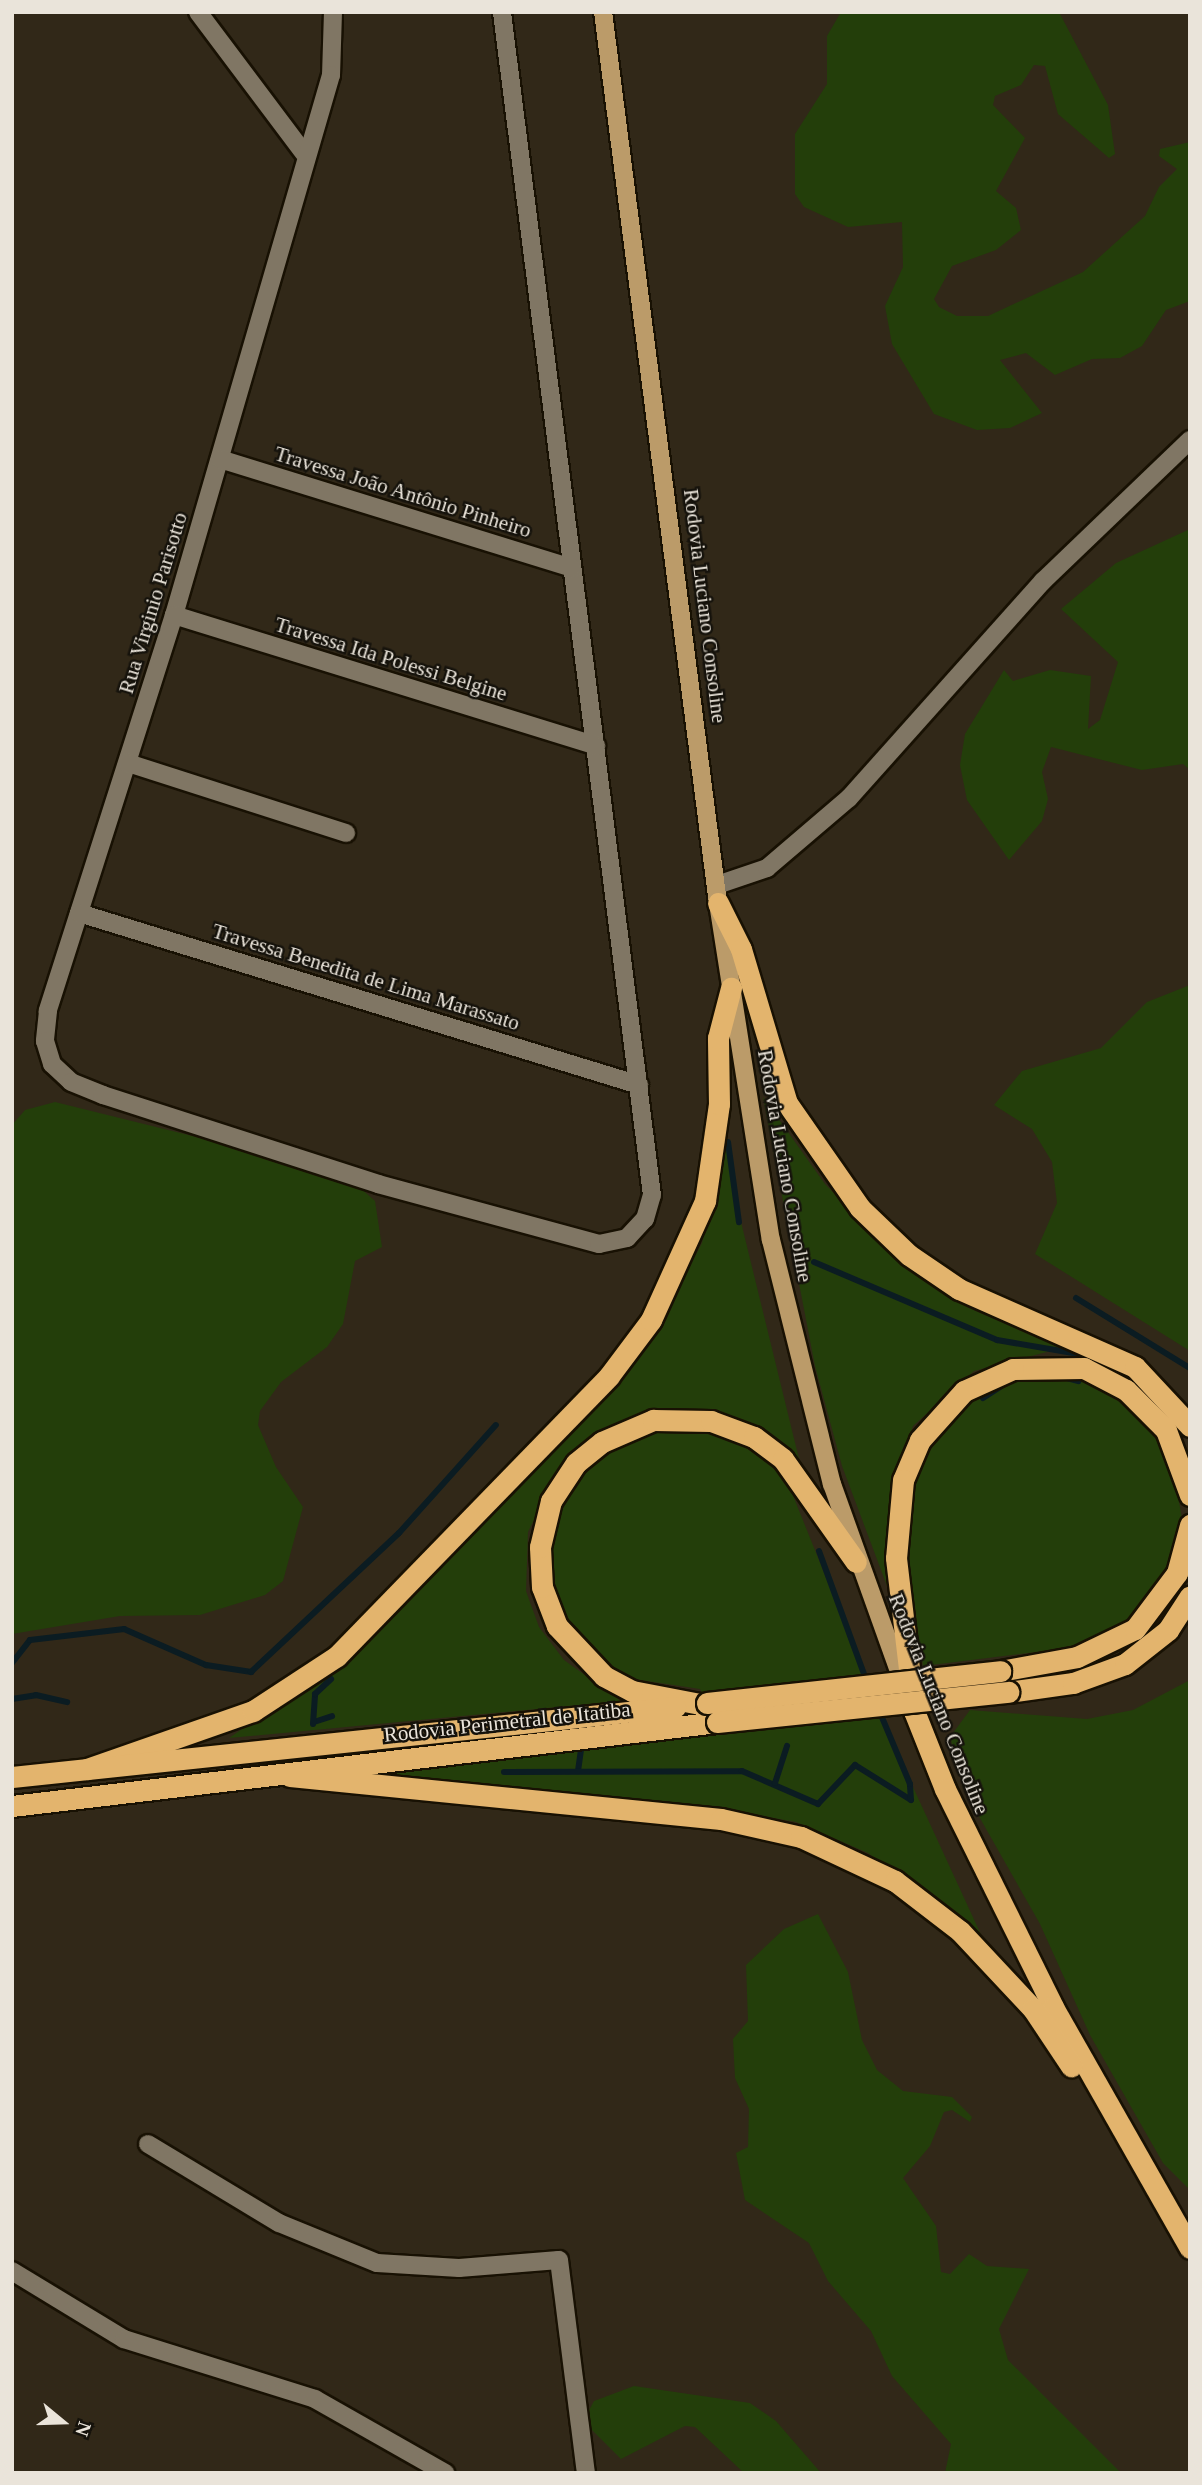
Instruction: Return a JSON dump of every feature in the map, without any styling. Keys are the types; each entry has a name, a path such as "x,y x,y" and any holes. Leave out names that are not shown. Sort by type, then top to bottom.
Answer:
{"highway":[{"path":"718,894 741,949 787,1102 860,1208 909,1255 959,1289 1135,1367 1190,1426"},
{"path":"88,1769 253,1711 337,1656 609,1376 663,1298 705,1201 719,1104 720,1020 731,988"},
{"path":"914,1711 896,1558 901,1493 926,1431 964,1391 1013,1369 1084,1368 1126,1390 1155,1415 1179,1455 1190,1495"},
{"path":"708,1710 632,1691 604,1676 557,1626 542,1587 540,1547 551,1501 576,1463 602,1442 653,1420 711,1421 754,1437 783,1459 856,1562"},
{"name":"Rodovia Perimetral de Itatiba","path":"12,1806 290,1776 708,1710 1000,1671 1077,1657 1135,1629 1177,1573 1190,1525"},
{"name":"Rodovia Perimetral de Itatiba","path":"12,1777 708,1710 1007,1692 1073,1683 1125,1664 1168,1630 1190,1596"},
{"name":"Rodovia Luciano Consoline","path":"914,1711 960,1823 1121,2128 1190,2248"},
{"path":"290,1776 721,1819 833,1849 895,1881 960,1931 1033,2009 1080,2081 1121,2128"}],"main road":[{"name":"Rodovia Luciano Consoline","path":"603,12 731,988 789,1328 856,1562 914,1711"}],"street":[{"path":"198,12 304,153"},
{"name":"Rua Virginio Parisotto","path":"333,12 331,75 304,153 174,615 48,1011 45,1041 52,1064 71,1082 192,1124 599,1244 627,1238 645,1219 652,1195 639,1085"},
{"path":"502,12 639,1085"},
{"path":"718,894 767,869 849,798 1042,581 1190,440"},
{"name":"Travessa João Antônio Pinheiro","path":"220,459 572,568"},
{"name":"Travessa Ida Polessi Belgine","path":"174,615 596,746"},
{"path":"128,762 346,833"},
{"name":"Travessa Benedita de Lima Marassato","path":"79,914 639,1085"},
{"path":"148,2144 279,2223 377,2263 459,2268 559,2260 586,2473"},
{"path":"12,2271 124,2339 315,2399 445,2473"}],"green space":[{"path":"841,12 1059,12 1108,105 1115,154 1109,158 1058,114 1045,66 1034,65 1021,85 995,96 993,105 1025,138 996,191 1016,208 1021,230 996,250 952,266 934,299 939,307 957,316 988,316 1083,272 1145,216 1159,187 1177,169 1159,156 1160,149 1190,142 1190,301 1166,310 1142,346 1120,358 1092,359 1055,375 1026,353 1000,360 1042,413 1010,428 977,430 934,414 892,344 885,306 903,267 902,222 848,227 804,207 795,194 795,134 827,84 827,36"},
{"path":"1190,529 1190,770 1183,764 1142,770 1051,747 1042,772 1048,799 1042,821 1009,860 967,800 960,765 965,734 1004,670 1013,681 1050,670 1091,676 1088,729 1100,720 1118,662 1061,609 1116,563"},
{"path":"1190,985 1190,1351 1035,1254 1057,1203 1052,1162 1032,1129 994,1105 1022,1071 1101,1048 1147,1002"},
{"path":"763,1097 825,1184 910,1271 969,1308 1062,1348 974,1371 913,1426 891,1491 887,1586 842,1466 815,1366"},
{"path":"55,1102 309,1165 357,1185 375,1201 382,1247 355,1261 343,1324 327,1347 281,1382 260,1411 258,1425 276,1467 303,1507 283,1581 265,1595 200,1615 120,1616 12,1634 12,1125 25,1110"},
{"path":"724,1142 730,1143 741,1222 800,1463 733,1417 692,1409 647,1412 625,1420 563,1461 528,1532 526,1591 539,1627 564,1660 621,1701 229,1738 365,1645 611,1387 666,1312 702,1243"},
{"path":"1077,1375 1134,1407 1172,1461 1182,1519 1173,1561 1128,1621 1076,1647 923,1666 905,1552 913,1477 926,1444 953,1409 1008,1378"},
{"path":"657,1430 725,1435 774,1463 788,1483 890,1737 983,1939 868,1853 796,1822 706,1806 384,1775 396,1767 724,1732 700,1689 627,1678 600,1662 557,1609 550,1582 554,1525 582,1473 608,1450"},
{"path":"1190,1680 1190,2190 1163,2163 1090,2035 1040,1924 964,1790 950,1737 970,1710 1087,1719 1133,1710"},
{"path":"818,1914 848,1972 862,2040 877,2070 903,2091 952,2097 972,2117 970,2122 952,2110 944,2112 930,2146 903,2178 936,2226 941,2272 950,2274 969,2254 987,2266 1029,2269 999,2329 1008,2360 1121,2473 945,2473 951,2444 892,2376 871,2331 828,2281 809,2243 745,2200 736,2153 748,2147 749,2109 735,2078 733,2039 748,2021 746,1965 784,1929"},
{"path":"634,2386 750,2403 776,2421 821,2473 744,2473 695,2427 685,2426 621,2459 589,2427 587,2414 594,2401"}],"waterway":[{"path":"728,1142 739,1222"},
{"path":"814,1262 997,1340 1085,1355"},
{"path":"1076,1298 1190,1368"},
{"path":"1063,1377 1078,1381"},
{"path":"983,1398 1008,1382"},
{"path":"12,1663 30,1640 124,1629 206,1665 251,1672 399,1533 496,1425"},
{"path":"819,1551 867,1682"},
{"path":"313,1724 315,1694 331,1679"},
{"path":"12,1699 36,1695 67,1702"},
{"path":"504,1772 742,1771 818,1804 855,1765 911,1800 910,1784 878,1708"},
{"path":"314,1722 332,1716"},
{"path":"775,1783 787,1746"},
{"path":"578,1771 581,1749"}]}
